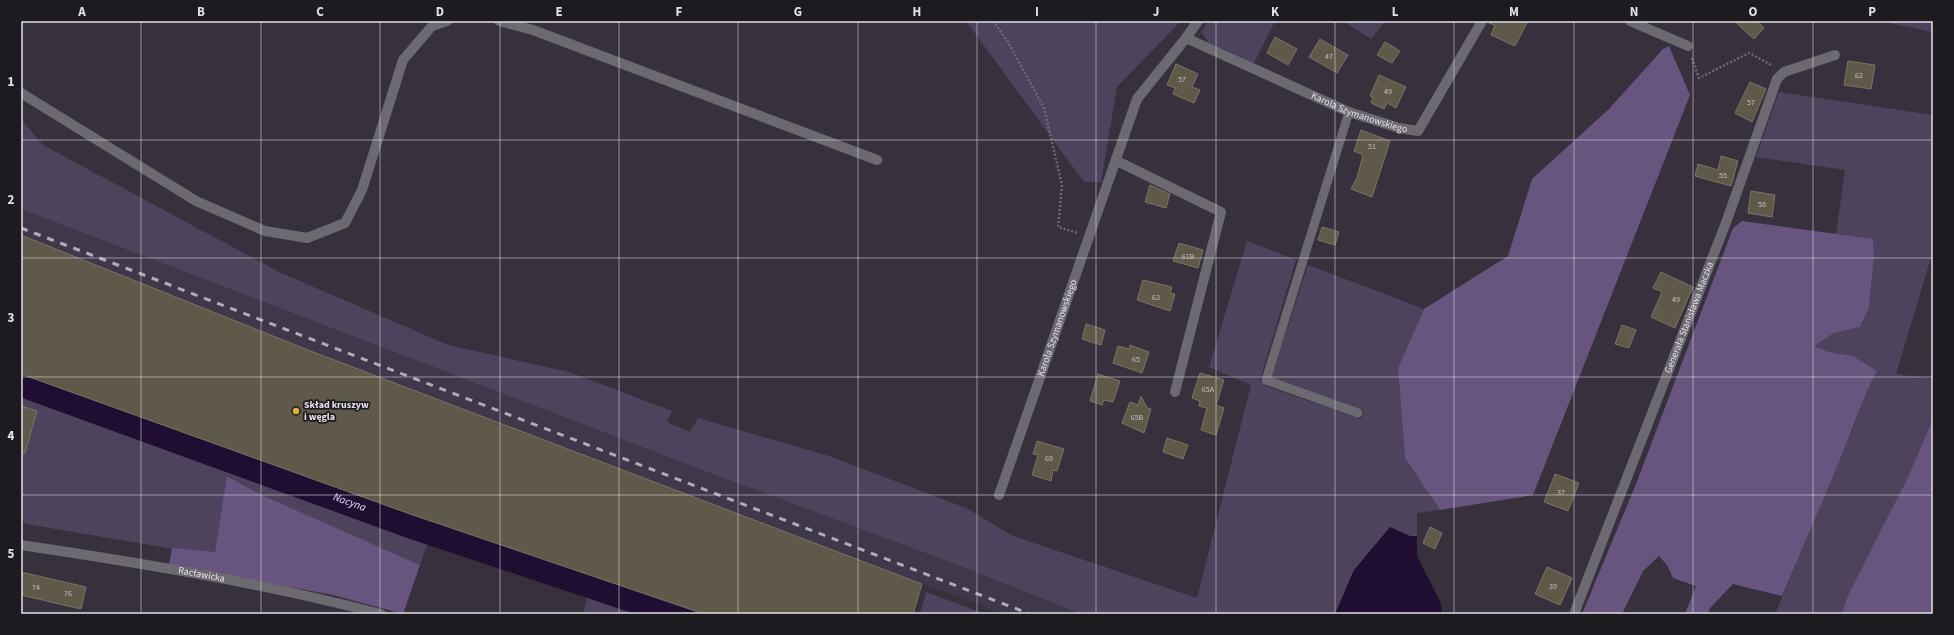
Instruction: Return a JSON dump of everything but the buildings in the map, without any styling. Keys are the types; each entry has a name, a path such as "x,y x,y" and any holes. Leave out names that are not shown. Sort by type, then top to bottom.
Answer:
{"street":[{"path":"21,93 196,201 265,231 307,238 345,223 362,190 404,60 432,26 447,21"},
{"path":"499,21 533,30 876,160"},
{"name":"Karola Szymanowskiego","path":"999,495 1117,161 1137,99 1198,21"},
{"name":"Karola Szymanowskiego","path":"1186,38 1349,112 1399,128 1418,131 1482,21"},
{"path":"1630,21 1688,46"},
{"path":"1784,72 1835,55"},
{"name":"Generała Stanisława Maczka","path":"1574,614 1727,220 1777,79 1784,72"},
{"path":"1117,161 1221,212 1175,392"},
{"name":"Racławicka","path":"21,545 216,578 334,602 381,614"}],"lane":[{"path":"1349,112 1266,380 1358,413"}],"path":[{"path":"993,21 1008,42 1044,108 1062,185 1058,227 1090,236"},
{"path":"1688,46 1700,78 1749,52 1784,72"}],"shaded area":[{"path":"966,21 1181,21 1117,87 1101,182 1084,182"},
{"path":"1209,21 1275,21 1254,63 1209,43 1201,32"},
{"path":"1343,21 1385,21 1371,39"},
{"path":"1879,21 1933,21 1933,32"},
{"path":"1669,46 1690,95 1533,495 1440,510 1405,458 1398,368 1424,309 1508,256 1532,179 1609,109 1663,49"},
{"path":"1779,92 1933,115 1933,251 1896,374 1933,379 1933,419 1907,479 1847,597 1842,614 1775,614 1850,436 1866,391 1877,371 1853,356 1829,352 1813,346 1834,333 1860,327 1869,308 1874,256 1873,240 1836,234 1845,170 1756,157"},
{"path":"21,119 43,145 279,272 448,345 569,372 672,411 667,422 690,432 698,418 829,456 966,508 1013,536 1197,598 1251,385 1209,367 1247,241 1296,260 1260,380 1266,386 1361,419 1364,411 1271,378 1308,265 1424,309 1398,368 1405,458 1440,510 1417,513 1417,536 1410,536 1354,570 1335,614 1081,614 955,564 710,473 21,209"},
{"path":"21,209 710,473 955,564 1081,614 1003,614 308,350 21,235"},
{"path":"1742,221 1873,239 1874,256 1869,308 1860,327 1834,333 1814,346 1829,352 1853,356 1877,371 1863,400 1848,440 1782,596 1733,584 1710,608 1708,614 1685,614 1696,586 1673,578 1667,565 1659,556 1643,571 1622,614 1582,614 1636,484 1733,228"},
{"path":"21,389 215,465 430,538 420,565 264,496 228,476 215,552 174,549 26,524 21,520"},
{"path":"1933,419 1933,614 1842,614 1847,597 1907,479"},
{"path":"227,476 264,496 420,565 403,614 333,595 169,565 172,548 215,552"},
{"path":"1390,527 1410,536 1417,536 1417,556 1441,603 1442,614 1335,614 1354,570"},
{"path":"589,590 655,614 583,614"},
{"path":"926,592 985,614 920,614"}],"waterway":[{"name":"Nacyna","path":"21,382 414,525 681,614"}],"railway":[{"path":"21,228 1030,614"}],"place":[{"name":"Skład kruszyw i węgla","path":"296,411"}]}
